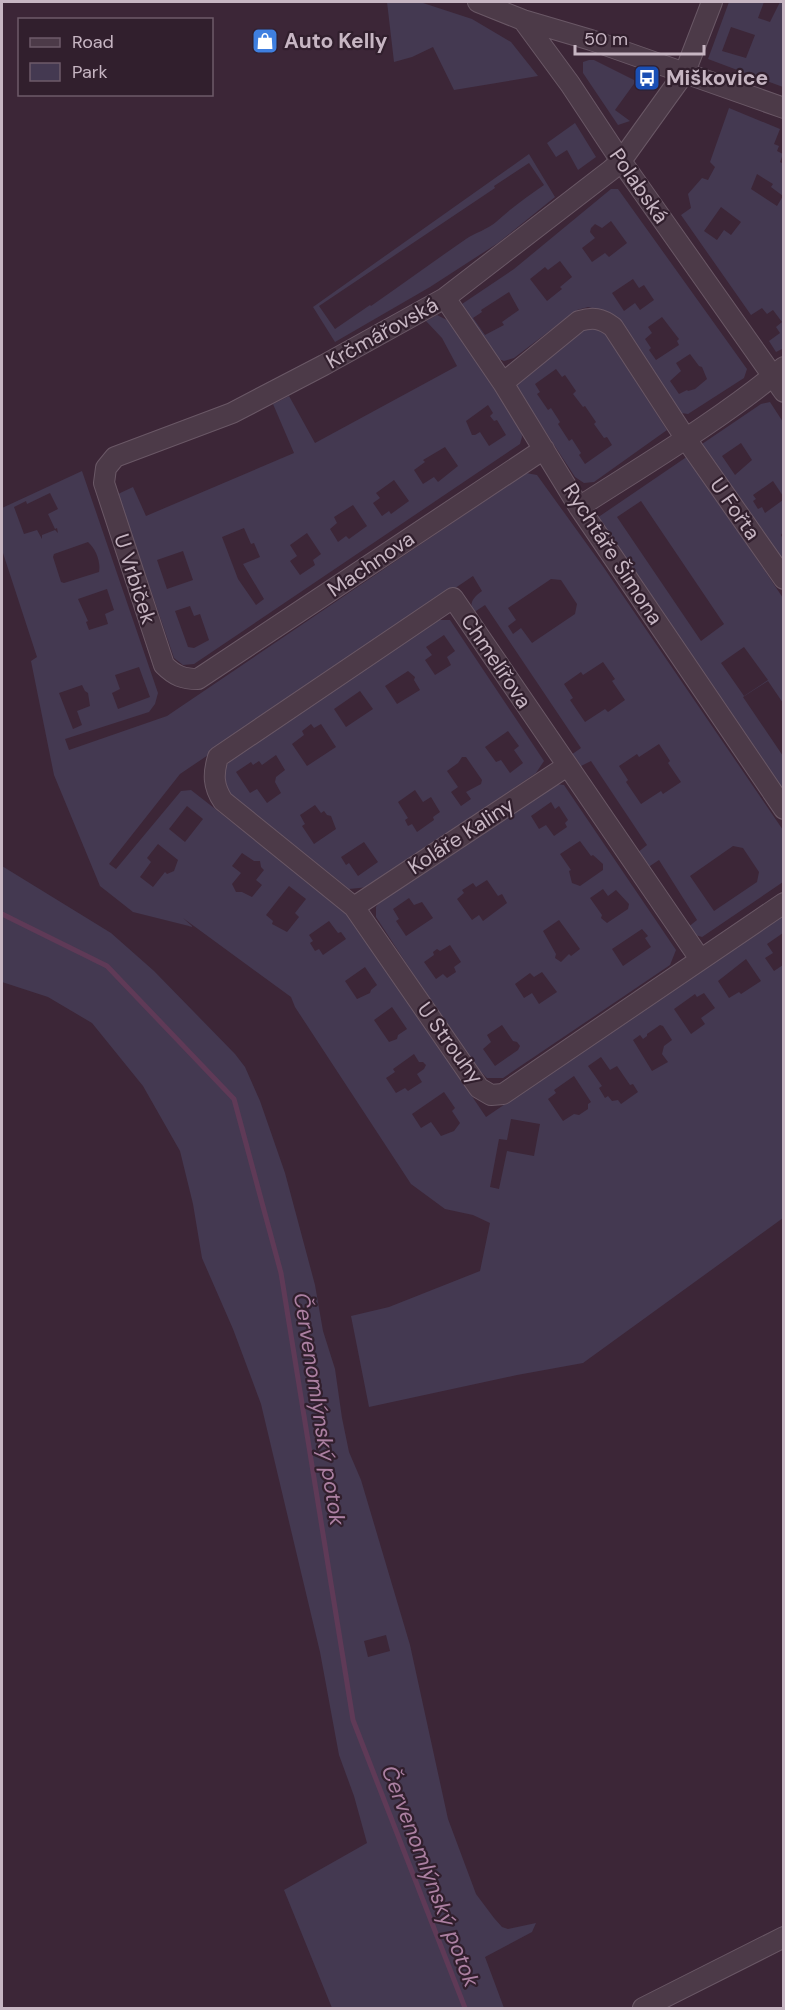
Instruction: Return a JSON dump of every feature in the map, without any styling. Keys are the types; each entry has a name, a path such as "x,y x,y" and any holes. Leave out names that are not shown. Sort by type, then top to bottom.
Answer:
{"street":[{"path":"478,2 523,20 582,37 783,108"},
{"name":"Krčmářovská","path":"115,457 232,413 445,298 621,161 685,72 712,2"},
{"name":"Polabská","path":"523,20 560,69 621,161 780,378"},
{"path":"560,69 559,56 566,44 582,37"},
{"name":"Rychtáře Šimona","path":"445,298 503,383 579,507 783,809"},
{"path":"503,383 579,321 590,318 603,320 613,327 686,439"},
{"path":"579,507 780,378"},
{"name":"U Fořta","path":"686,439 783,579"},
{"name":"Machnova","path":"198,679 544,449"},
{"name":"U Vrbiček","path":"115,457 106,468 104,483 164,665 173,674 185,679 198,679"},
{"name":"Chmelířova","path":"218,757 453,598 700,959"},
{"name":"U Strouhy","path":"218,757 214,780 217,792 223,801 354,907 479,1088 491,1095 503,1094 783,903"},
{"name":"Koláře Kaliny","path":"354,907 567,766"},
{"path":"643,2008 783,1937"}],"green space":[{"path":"387,2 420,2 472,19 511,42 538,76 454,90 433,47 394,62"},
{"path":"729,2 764,2 758,18 770,22 780,2 783,2 783,87 708,59","holes":["731,27 755,35 746,58 722,51"]},
{"path":"594,60 636,81 615,110 630,121 618,125 583,73 583,62"},
{"path":"729,108 780,129 774,144 779,146 777,151 783,154 780,162 784,164 784,348 776,352 769,341 780,333 776,327 782,322 773,310 767,314 762,308 751,315 681,215 691,208 688,194 702,178 708,180 715,167 710,162","holes":["757,174 773,184 771,187 783,196 777,206 751,189","721,207 741,222 731,235 724,230 717,240 704,231"]},
{"path":"575,123 596,157 578,170 567,150 556,157 547,143"},
{"path":"529,154 555,197 498,243 430,287 335,342 313,307","holes":["529,163 544,185 493,224 466,239 335,329 319,306"]},
{"path":"611,189 618,189 747,369 744,378 688,414 681,413 610,313 588,307 577,310 514,358 504,361 496,358 462,304 514,269","holes":["611,221 627,243 609,257 605,253 592,262 582,248 595,238 590,232 591,228 595,224 602,228","560,261 572,277 547,301 530,279 545,267 548,270","633,279 639,288 644,285 654,300 640,310 635,303 624,311 612,293","509,292 519,310 502,322 504,325 485,335 473,318 482,312 481,310","662,317 679,339 677,341 679,345 656,360 645,339 652,333 648,327","690,354 702,367 707,379 695,389 679,394 670,381 681,371 676,363"]},
{"path":"437,315 449,321 521,428 520,444 194,664 183,665 174,658 118,494 133,487 146,516 294,453 273,404 289,396 315,443 457,366 442,338 426,321","holes":["488,405 493,413 490,416 494,421 497,420 506,435 489,446 480,432 472,435 466,421","445,447 458,466 438,482 434,477 423,484 414,470 425,462 423,460","394,480 409,501 391,514 389,511 382,516 373,503 380,498 376,493","353,505 367,526 349,539 346,536 338,542 330,529 337,523 334,517","244,528 260,557 243,564 264,599 256,605 238,579 222,537","307,533 321,554 313,560 315,565 300,575 290,561 297,556 290,545","183,551 193,580 167,589 157,560","190,606 194,616 200,614 209,640 194,648 188,647 175,611"]},
{"path":"582,327 603,330 667,430 594,482 584,483 575,477 517,388 519,377","holes":["556,369 562,377 565,375 576,391 573,394 583,407 585,406 596,422 594,424 612,445 585,464 572,439 569,441 558,424 560,422 551,408 548,410 537,394 540,392 535,384"]},
{"path":"770,402 783,422 783,496 773,481 753,495 756,499 753,501 758,509 762,507 765,513 783,500 783,532 781,535 783,565 702,444 761,404","holes":["741,443 752,460 735,475 722,456"]},
{"path":"688,456 783,598 783,703 768,681 743,697 783,756 783,794 597,518","holes":["641,501 724,624 701,641 617,517","744,647 768,680 744,696 721,663"]},
{"path":"82,471 158,693 155,704 149,712 65,739 69,750 167,716 526,473 537,475 602,565 783,830 783,882 702,937 692,934 687,928 697,920 659,860 647,868 637,853 647,845 591,761 579,767 571,755 581,748 485,605 473,613 471,606 473,600 482,591 473,576 180,774 109,864 116,869 181,791 191,790 347,912 486,1117 783,915 783,933 767,944 773,953 765,958 774,971 783,965 783,1218 583,1363 369,1407 351,1316 389,1307 480,1271 490,1223 473,1215 445,1209 411,1184 295,1007 291,997 183,918 193,927 133,912 100,886 54,775 31,661 37,657 2,550 2,508","holes":["50,493 58,509 48,514 58,533 55,530 42,535 42,539 37,530 24,534 14,507 26,501 27,504","88,542 97,556 99,572 61,582 54,554","551,579 561,580 577,604 575,614 532,643 521,628 513,634 508,626 516,620 508,608","107,589 114,610 105,614 108,624 89,630 86,622 88,621 78,599","603,662 615,679 612,681 625,700 608,712 605,709 585,722 570,700 573,698 564,684 581,672 583,675","139,667 150,697 118,709 112,693 120,689 115,675","82,685 88,693 90,706 77,711 82,725 73,729 59,693","659,744 681,782 663,794 661,791 641,804 626,782 628,780 619,766 637,754 639,757","187,806 203,819 185,842 169,829","158,844 178,860 174,871 167,874 165,872 153,887 140,877 151,862 147,858","733,846 743,848 759,872 757,882 714,911 690,876","242,853 254,861 260,861 264,870 256,880 262,885 252,897 236,892 232,884 241,873 232,866","289,886 306,899 295,913 299,917 287,932 272,924 273,921 266,915","329,921 346,939 323,955 319,949 315,951 310,943 313,941 309,935","746,959 761,981 741,994 739,992 729,998 718,981","365,967 377,985 370,993 357,999 345,981","704,993 715,1008 701,1018 705,1024 691,1034 674,1009 695,994 697,997","392,1007 407,1029 398,1035 397,1039 389,1042 374,1020","660,1025 663,1026 672,1040 664,1046 662,1054 668,1062 652,1071 633,1040 640,1035 643,1039","414,1054 419,1062 426,1065 417,1074 422,1082 408,1091 405,1088 396,1093 386,1078 395,1072 393,1069","601,1057 610,1070 617,1066 630,1085 633,1084 638,1092 621,1104 618,1100 612,1101 608,1096 605,1098 599,1088 602,1086 588,1066","574,1076 591,1102 588,1104 588,1109 563,1121 548,1099 556,1093 554,1090","444,1092 455,1108 452,1111 460,1123 454,1131 441,1136 431,1122 421,1128 412,1114","511,1119 540,1124 534,1156 507,1151 499,1189 490,1187 499,1139 507,1140"]},
{"path":"438,620 450,620 544,761 536,773 369,887 349,889 228,792 222,773 229,762","holes":["444,635 455,651 447,657 451,665 435,675 425,660 432,655 426,647","408,671 415,677 414,680 420,690 397,704 385,686","360,691 373,709 346,727 334,709","311,724 314,728 321,724 336,747 307,766 292,744 304,735 302,731","508,731 519,746 514,750 523,763 510,773 501,760 496,762 485,747","276,755 285,770 276,777 275,782 281,793 267,803 257,789 250,793 236,772 251,762 253,765 259,761 262,765","462,757 466,757 482,780 481,784 466,792 471,799 461,806 451,792 458,787 447,771","415,790 423,802 431,797 440,812 433,817 434,820 417,832 412,824 408,826 405,820 408,818 398,802","315,805 321,813 324,811 331,816 336,829 314,844 302,826 305,824 300,815","364,842 378,862 358,876 349,863 346,865 341,857"]},
{"path":"556,784 564,785 676,950 670,965 503,1078 487,1078 470,1061 376,917 376,907 382,898","holes":["551,802 555,809 559,806 568,820 565,823 567,827 554,836 546,825 539,829 531,816","580,841 591,856 593,855 603,864 603,870 580,886 572,883 569,871 571,870 560,854","487,880 498,896 502,894 507,903 483,921 479,915 472,920 457,899 464,893 462,890 473,883 476,887","603,889 608,896 616,890 629,904 628,909 607,923 601,918 602,915 590,898","409,898 414,905 422,902 433,918 406,936 396,921 399,919 393,909","559,920 580,949 571,956 569,954 561,962 555,958 556,954 543,931","642,929 648,936 645,938 651,947 623,966 612,949","450,945 461,962 454,967 456,972 447,978 443,974 436,979 424,962 434,955 433,952 437,949 440,951","542,972 557,992 539,1004 532,993 524,998 515,984 530,973 534,977","502,1025 513,1041 520,1046 518,1050 495,1066 483,1049 491,1042 487,1035"]},
{"path":"2,866 111,933 154,971 245,1067 260,1101 285,1173 315,1285 323,1331 335,1369 349,1452 361,1480 410,1645 448,1819 476,1894 494,1918 502,1927 508,1929 536,1923 532,1932 485,1957 504,2008 332,2008 284,1890 367,1843 354,1796 339,1755 320,1652 261,1404 233,1329 202,1258 193,1204 180,1151 143,1086 92,1023 48,997 2,982","holes":["386,1635 390,1651 368,1657 364,1641"]}],"waterway":[{"name":"Červenomlýnský potok","path":"2,914 107,966 234,1099 281,1273 353,1720 465,2008"}],"place":[{"name":"Auto Kelly","path":"265,41"},
{"name":"Miškovice","path":"647,78"}]}
